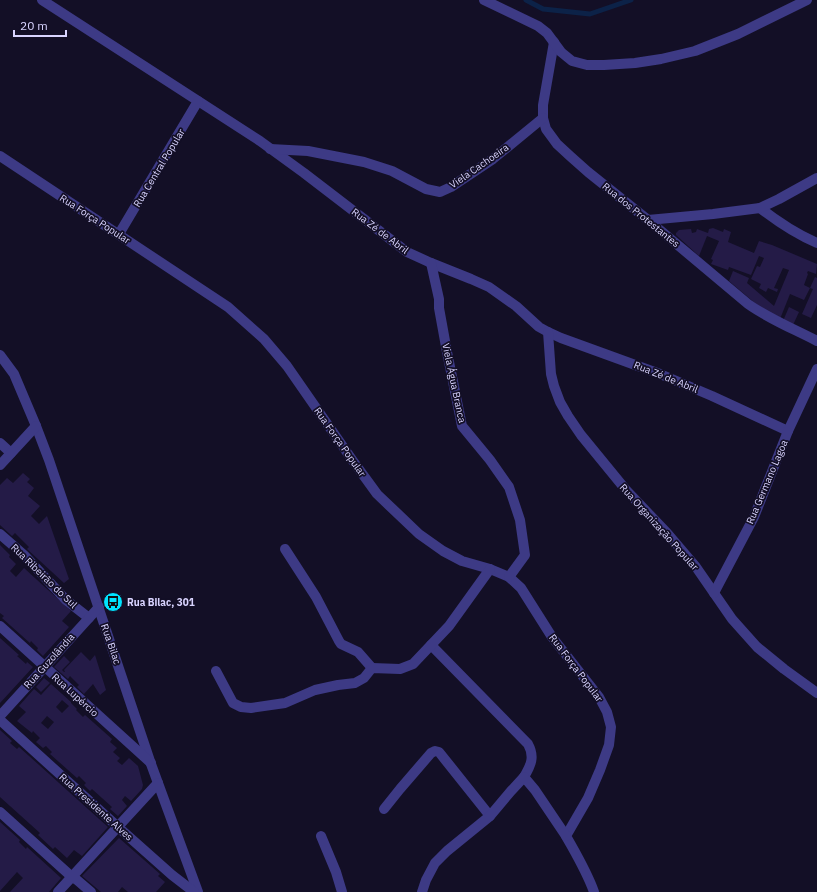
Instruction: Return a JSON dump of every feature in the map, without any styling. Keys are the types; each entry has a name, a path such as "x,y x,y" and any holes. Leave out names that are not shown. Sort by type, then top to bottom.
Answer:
{"street":[{"name":"Rua Zé de Abril","path":"42,0 260,141 407,252 431,263 472,278 489,287 516,306 539,327 548,332 660,374 788,430"},
{"path":"484,0 538,26 547,33 561,52 572,61 587,65 635,63 695,51 738,34 807,0"},
{"name":"Rua dos Protestantes","path":"554,42 543,105 543,118 546,129 557,144 588,172 758,311 817,341"},
{"name":"Rua Central Popular","path":"119,234 198,101"},
{"name":"Viela Cachoeira","path":"270,149 308,151 364,162 392,171 426,189 440,192 451,187 493,159 543,118"},
{"name":"Rua Força Popular","path":"0,156 228,307 264,339 287,366 352,462 377,494 419,534 443,551 462,561 490,569 509,577 520,588 552,637 599,697 607,712 611,727 609,745 600,770 588,798 566,836"},
{"path":"648,220 760,208 817,178"},
{"path":"760,208 790,229 817,243"},
{"name":"Viela Água Branca","path":"431,263 462,426 490,460 509,487 520,520 525,555 509,577"},
{"name":"Rua Organização Popular","path":"548,332 551,374 560,402 582,435 626,490 667,533 696,567 732,619 757,647 817,693"},
{"name":"Rua Bilac","path":"0,355 14,374 49,460 151,764 198,892"},
{"name":"Rua Germano Lagoa","path":"714,593 754,516 788,430 817,369"},
{"path":"0,465 36,426"},
{"path":"0,443 11,453"},
{"name":"Rua Ribeirão do Sul","path":"0,534 24,555 66,600 89,618"},
{"path":"286,549 316,597 339,641 358,652 372,668 400,669 413,664 449,626 490,569"},
{"name":"Rua Guzolândia","path":"0,716 99,607"},
{"name":"Rua Lupércio","path":"0,626 151,764"},
{"path":"422,892 426,880 435,863 447,851 490,816 511,790 524,777 530,767 532,757 532,750 528,744 431,646"},
{"path":"216,671 233,703 240,707 251,708 285,703 315,690 355,683 364,678 372,668"},
{"name":"Rua Presidente Alves","path":"0,720 172,875 194,892"},
{"path":"384,810 431,753 435,751 439,752 490,816"},
{"path":"524,777 535,790 566,836 580,860 594,892"},
{"path":"58,892 158,782"},
{"path":"0,812 72,877 91,892"},
{"path":"322,836 342,892"}],"building":[{"path":"713,228 723,232 724,229 731,232 728,242 754,253 759,241 817,264 816,274 808,271 807,273 808,274 804,285 810,288 804,300 790,294 780,319 769,315 729,281 733,271 749,278 747,283 774,306 789,270 783,268 774,288 778,289 777,292 768,288 766,292 759,288 761,284 751,279 757,266 760,267 764,258 759,256 751,275 729,267 728,270 711,264 713,260 711,259 719,241 707,236 699,256 676,235 679,230 691,229 692,233 696,232 697,229 708,233 709,229"},
{"path":"815,277 817,278 817,305 811,318 802,314 813,289 810,288"},
{"path":"789,307 799,312 793,325 783,321"},
{"path":"23,473 30,479 27,482 34,488 28,496 40,506 31,516 39,524 47,516 69,579 64,583 27,549 29,547 15,533 12,536 0,525 0,485 7,478 13,483"},
{"path":"0,545 10,555 9,557 16,564 10,571 16,577 24,568 71,611 62,621 69,627 43,656 31,641 30,643 2,618 4,616 0,613"},
{"path":"0,638 19,655 17,656 26,664 27,662 33,667 0,703"},
{"path":"81,652 90,661 95,655 106,690 100,695 93,684 84,694 77,687 79,685 70,676 68,679 54,667 64,656 70,662 62,670 65,672 64,670"},
{"path":"44,678 50,683 41,692 36,687"},
{"path":"51,684 71,702 83,717 85,715 112,739 110,742 117,748 113,752 120,758 117,761 122,765 129,758 138,766 143,785 142,789 131,801 125,796 122,800 127,806 118,816 110,809 112,807 92,789 90,791 84,785 86,783 79,776 77,778 50,754 52,752 46,746 43,748 36,742 40,738 33,731 32,733 17,721 26,712 19,706 34,689 41,695","holes":["62,700 69,706 62,713 56,707","47,716 54,722 48,729 41,723"]},
{"path":"0,730 12,741 10,743 17,749 19,747 108,827 82,856 74,850 67,858 55,847 53,849 38,835 40,833 0,797"},
{"path":"0,822 20,840 19,842 26,849 27,847 61,878 49,892 10,892 23,878 17,872 0,891"},
{"path":"119,838 160,874 158,876 165,882 156,892 128,892 122,887 118,892 101,892 82,876"}],"waterway":[{"path":"526,0 543,9 590,14 631,0"}],"place":[{"name":"Rua Bilac, 301","path":"113,602"}]}
